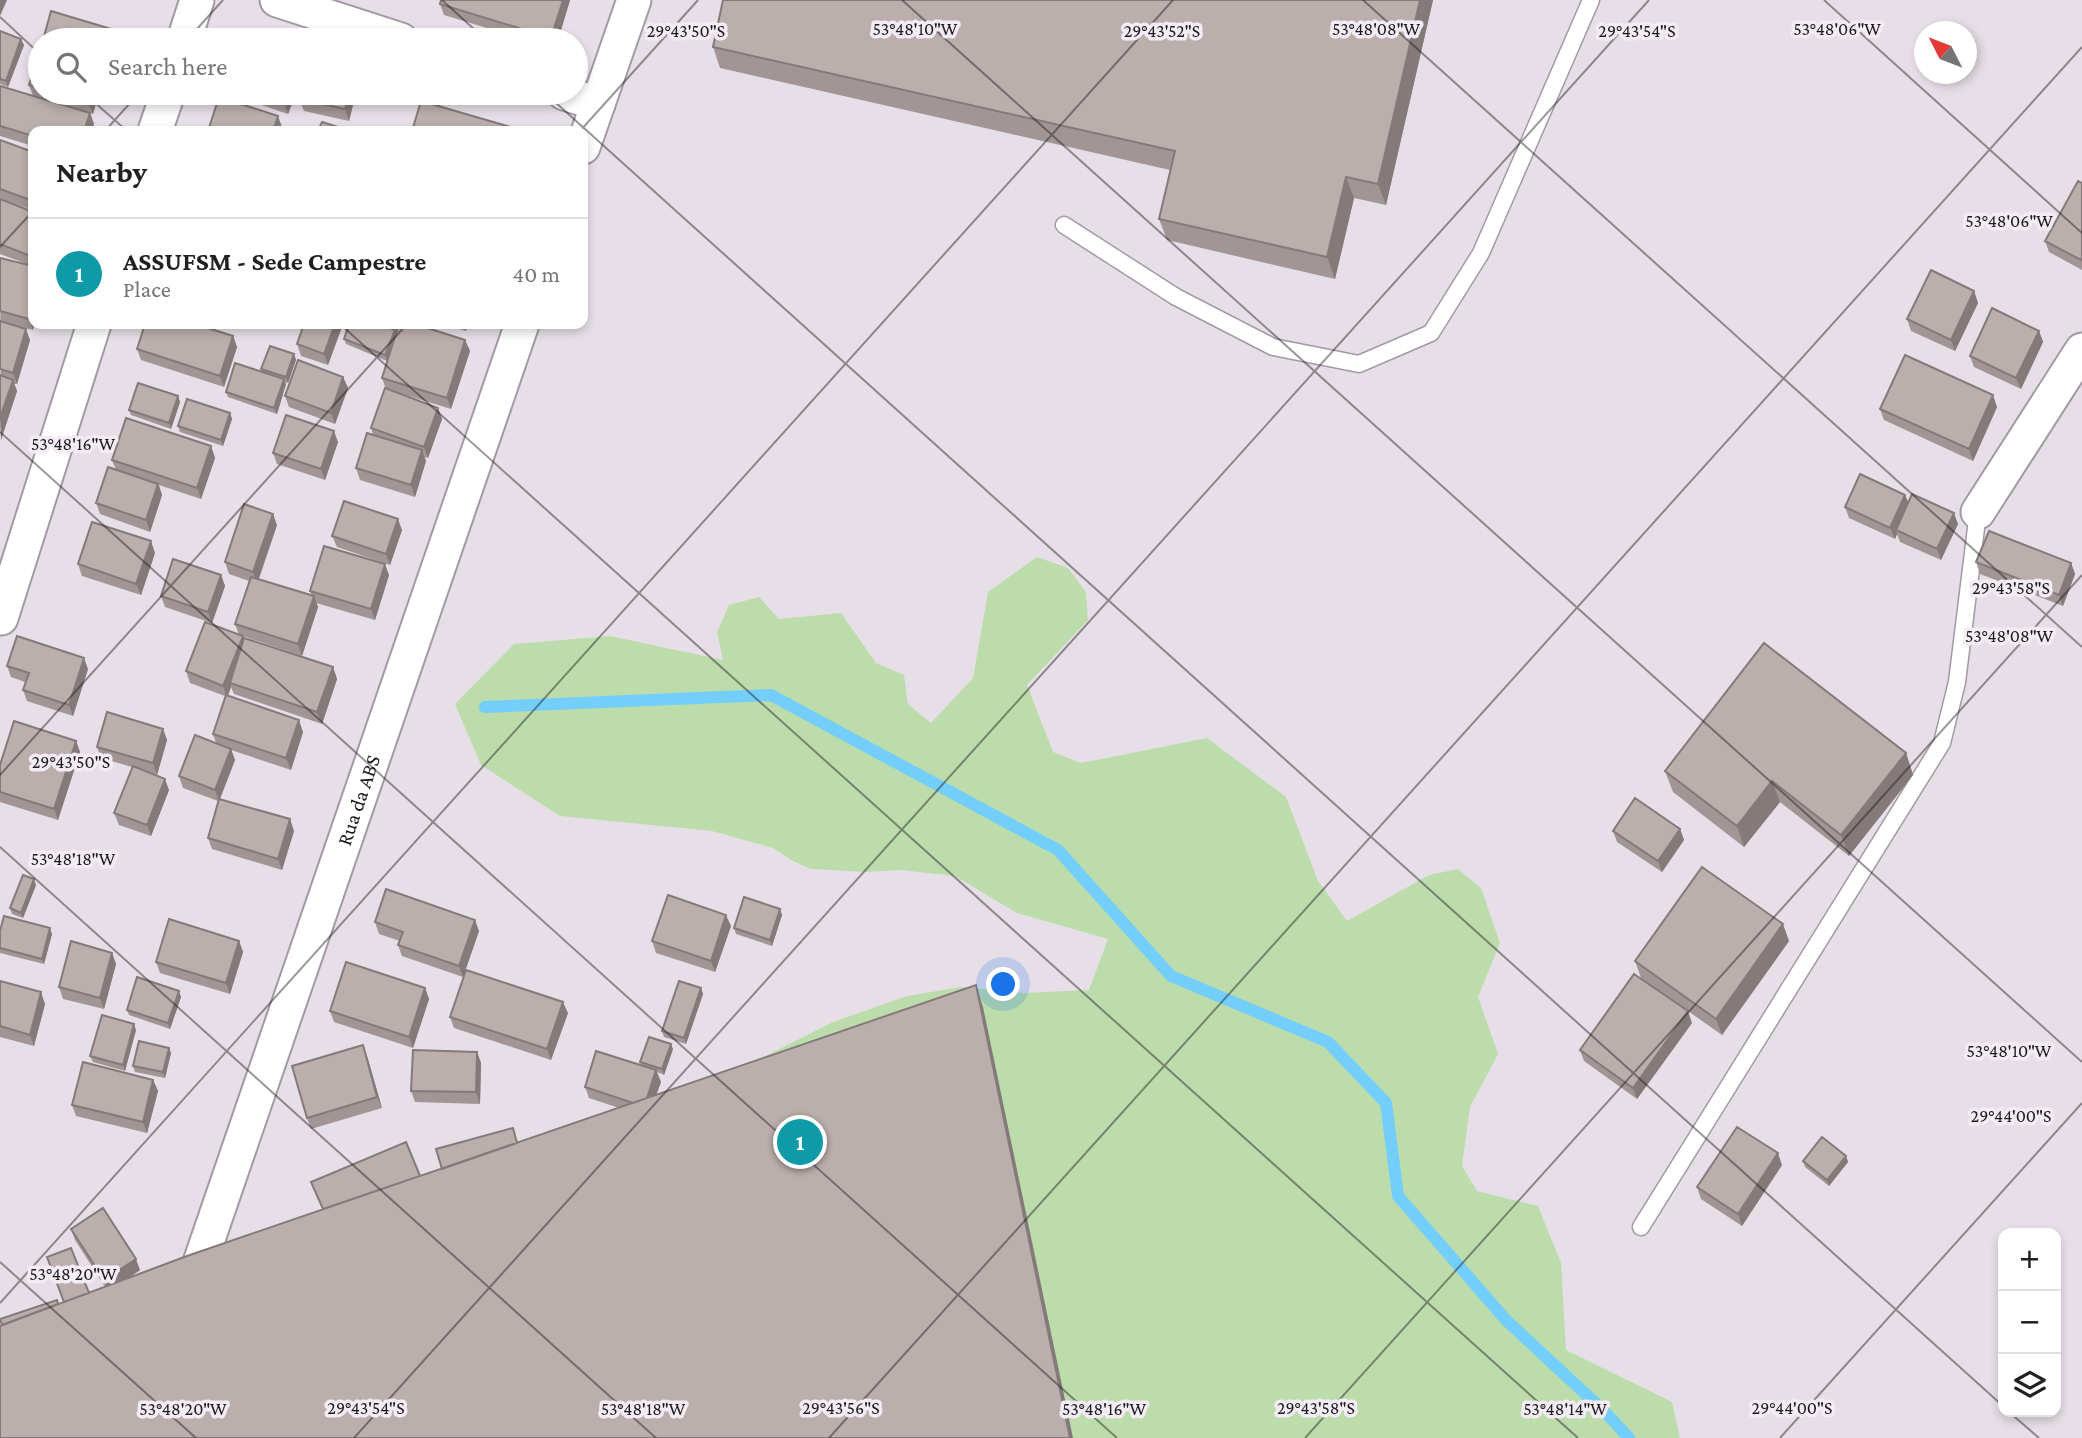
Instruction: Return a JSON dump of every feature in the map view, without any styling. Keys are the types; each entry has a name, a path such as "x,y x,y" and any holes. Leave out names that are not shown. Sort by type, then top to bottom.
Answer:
{"street":[{"path":"188,28 197,0"},
{"path":"277,0 364,28"},
{"path":"588,132 634,0"},
{"path":"588,101 597,104"},
{"path":"157,126 164,105"},
{"path":"1,618 92,329"},
{"name":"Rua da ABS","path":"194,1284 520,329"},
{"path":"1978,512 2082,350"}],"lane":[{"path":"1064,225 1175,297 1273,347 1359,364 1431,333 1480,253 1591,0"},
{"path":"1641,1227 1942,743 1957,682 1978,512"}],"green space":[{"path":"1037,557 1068,568 1086,592 1088,620 1027,685 1053,752 1081,763 1207,738 1286,797 1318,881 1347,921 1429,875 1458,869 1481,888 1500,943 1478,997 1498,1054 1470,1107 1462,1166 1477,1191 1538,1206 1561,1263 1566,1350 1672,1402 1680,1438 903,1438 724,1077 833,1022 907,996 961,987 1023,993 1089,990 1108,939 1017,913 955,876 900,870 866,872 811,869 773,848 712,831 560,816 481,765 455,704 514,644 610,636 723,660 717,632 729,605 759,597 779,619 841,613 876,663 904,675 908,704 931,723 973,678 988,592"}],"building":[{"path":"441,0 563,0 554,28 518,28 440,4"},
{"path":"723,0 1420,0 1378,184 1346,177 1327,257 1159,219 1175,151 713,47"},
{"path":"51,11 108,28 46,28"},
{"path":"0,31 21,39 6,81 0,79"},
{"path":"0,86 28,94 28,105 63,105 90,113 86,126 28,126 28,134 0,126"},
{"path":"216,105 244,105 278,116 275,126 210,126"},
{"path":"327,105 346,105 345,109"},
{"path":"420,105 435,105 507,126 414,126"},
{"path":"0,140 28,150 28,199 0,189"},
{"path":"2078,181 2082,183 2081,260 2045,241"},
{"path":"0,199 28,210 28,255 0,244"},
{"path":"0,258 28,265 28,319 0,311"},
{"path":"1931,270 1974,291 1951,340 1907,319"},
{"path":"1992,308 2039,331 2016,378 1970,356"},
{"path":"0,321 26,329 13,373 0,369"},
{"path":"143,329 211,329 233,336 220,376 137,349"},
{"path":"302,329 333,329 324,354 297,344"},
{"path":"347,329 395,330 385,355 344,339"},
{"path":"397,329 431,329 465,340 447,398 382,378"},
{"path":"270,346 294,354 286,377 261,369"},
{"path":"1905,355 1993,395 1969,449 1880,409"},
{"path":"298,360 343,377 331,413 285,396"},
{"path":"235,363 284,379 274,408 226,392"},
{"path":"0,375 13,380 0,418"},
{"path":"138,383 178,396 169,423 129,410"},
{"path":"385,388 438,408 424,447 371,428"},
{"path":"187,399 230,413 221,440 178,426"},
{"path":"286,415 334,431 321,469 273,453"},
{"path":"126,418 211,446 197,488 112,460"},
{"path":"367,433 422,450 411,485 356,468"},
{"path":"108,467 158,484 146,520 96,503"},
{"path":"1860,474 1905,495 1890,528 1845,507"},
{"path":"1912,494 1954,513 1937,549 1896,530"},
{"path":"344,501 398,519 386,554 332,536"},
{"path":"244,504 273,514 253,572 225,562"},
{"path":"92,522 151,541 136,584 78,564"},
{"path":"1989,531 2071,563 2059,595 1976,562"},
{"path":"324,546 385,564 371,609 310,591"},
{"path":"173,559 221,575 208,612 161,596"},
{"path":"251,577 314,596 298,644 235,624"},
{"path":"205,622 243,636 223,686 186,671"},
{"path":"17,636 84,658 69,705 23,690 29,673 7,666"},
{"path":"244,638 333,667 317,712 230,683"},
{"path":"1764,643 1906,753 1841,835 1772,781 1737,826 1665,771"},
{"path":"226,695 299,720 286,758 213,734"},
{"path":"107,712 163,729 153,763 97,747"},
{"path":"14,721 76,741 54,809 0,792 0,765"},
{"path":"195,735 231,749 215,790 179,776"},
{"path":"133,766 165,779 147,825 114,813"},
{"path":"1635,798 1680,829 1658,861 1613,831"},
{"path":"219,799 290,819 278,859 208,838"},
{"path":"1702,867 1783,924 1716,1019 1635,961"},
{"path":"23,875 34,879 21,913 10,908"},
{"path":"386,889 475,920 459,966 398,945 403,932 375,922"},
{"path":"668,895 726,915 711,961 652,941"},
{"path":"744,897 780,909 770,940 734,928"},
{"path":"4,916 50,928 42,959 0,948 0,931"},
{"path":"169,919 239,941 226,983 156,962"},
{"path":"71,941 112,953 100,998 59,987"},
{"path":"346,962 425,988 409,1037 330,1011"},
{"path":"466,970 563,1002 547,1049 450,1017"},
{"path":"1634,974 1688,1011 1633,1088 1580,1050"},
{"path":"137,977 179,991 168,1023 127,1010"},
{"path":"0,981 41,992 30,1035 0,1026"},
{"path":"679,981 701,988 684,1038 662,1031"},
{"path":"976,985 1070,1438 0,1438 0,1326 187,1256"},
{"path":"102,1015 134,1024 123,1065 90,1056"},
{"path":"649,1037 671,1044 662,1069 640,1062"},
{"path":"139,1041 169,1048 163,1072 133,1066"},
{"path":"363,1045 377,1097 307,1118 292,1066"},
{"path":"413,1050 477,1052 476,1092 411,1091"},
{"path":"596,1051 656,1070 647,1098 633,1103 585,1087"},
{"path":"83,1062 153,1080 143,1122 72,1105"},
{"path":"1737,1127 1778,1153 1738,1214 1697,1187"},
{"path":"513,1128 517,1143 442,1169 436,1149"},
{"path":"1822,1137 1846,1156 1827,1180 1803,1161"},
{"path":"406,1142 420,1176 323,1209 311,1182"},
{"path":"103,1208 136,1259 104,1280 71,1229"},
{"path":"71,1248 89,1293 64,1302 47,1257"},
{"path":"57,1300 58,1304 2,1325 0,1319"}],"waterway":[{"path":"485,707 771,695 1058,850 1171,976 1328,1042 1386,1103 1398,1196 1506,1320 1605,1412 1629,1438"}],"place":[{"name":"ASSUFSM - Sede Campestre","path":"800,1142"}]}
